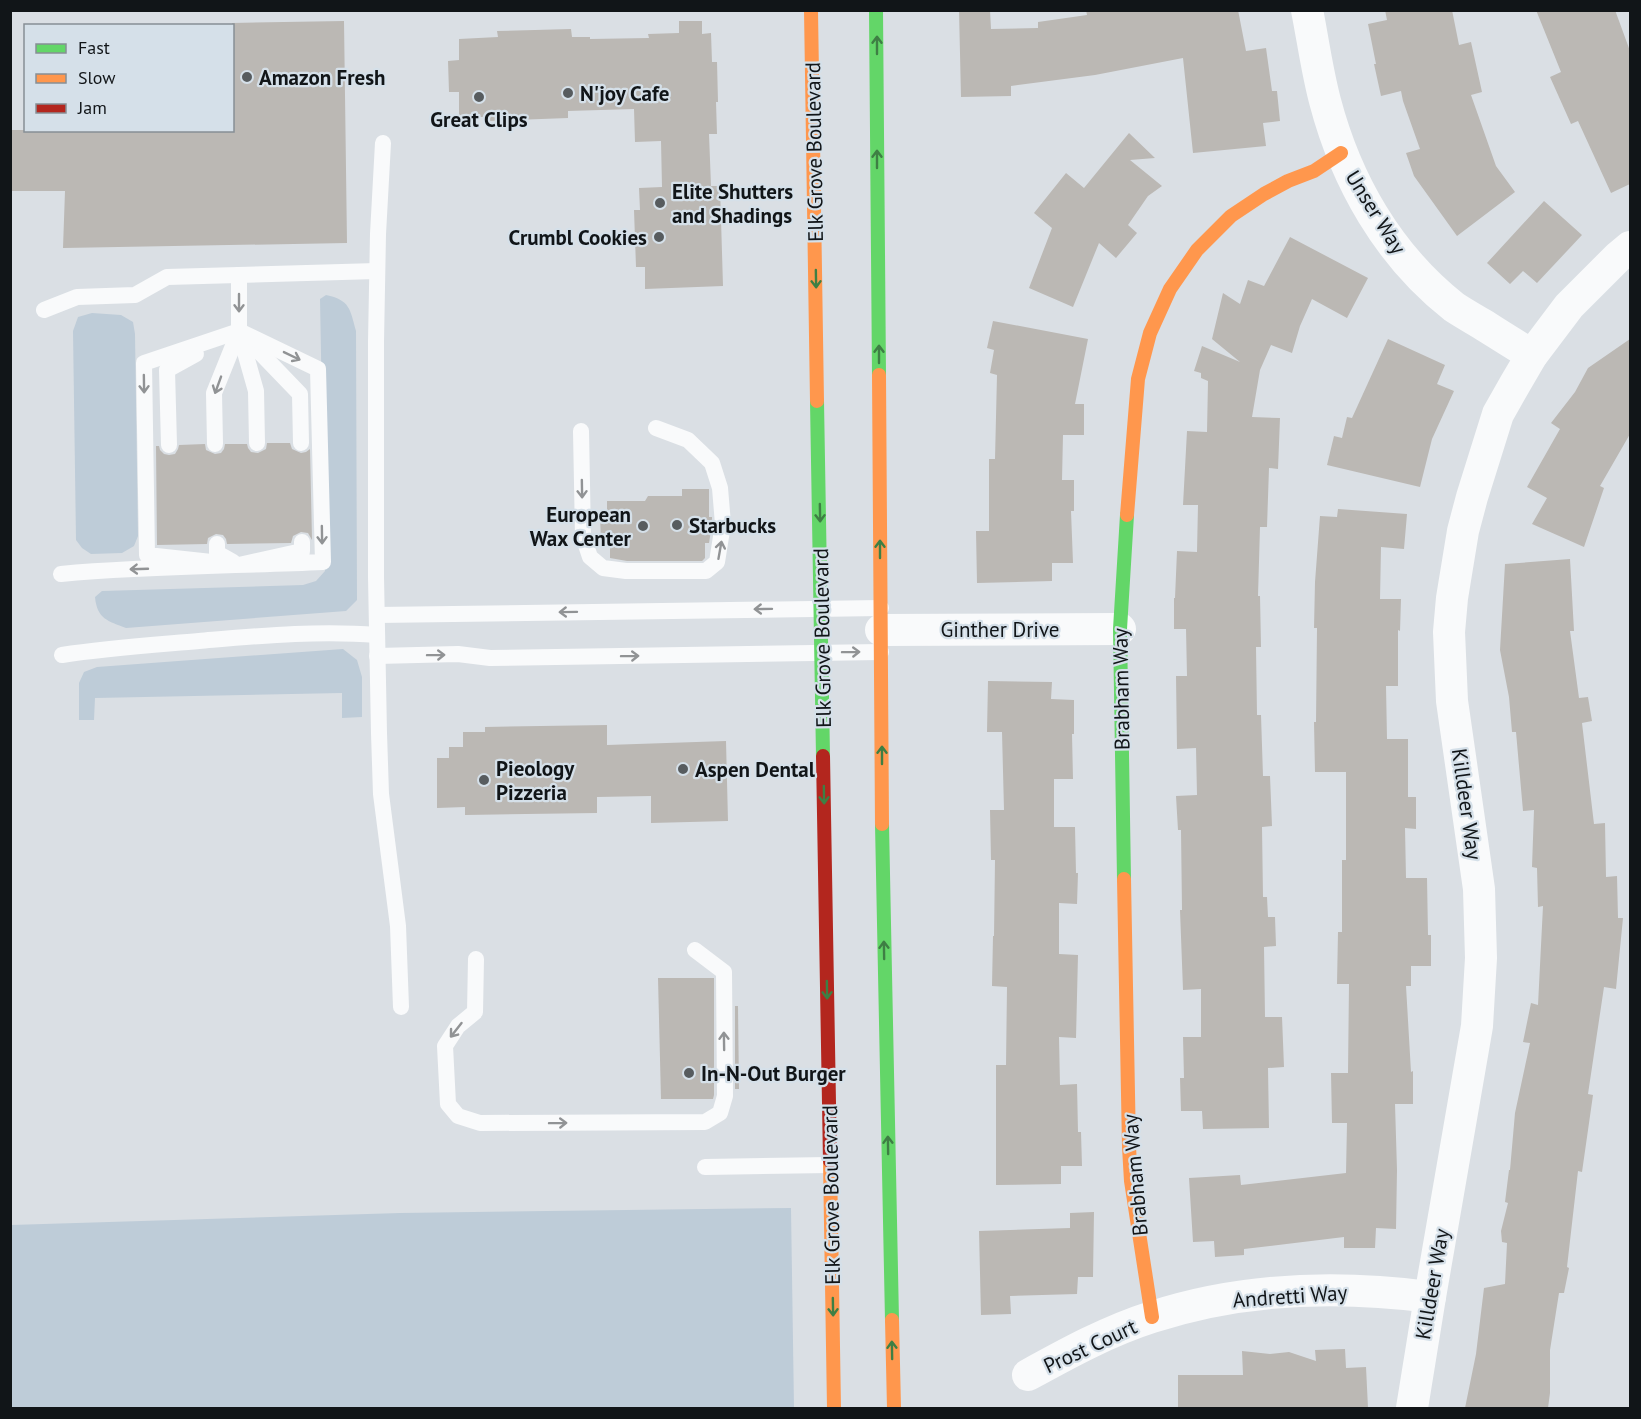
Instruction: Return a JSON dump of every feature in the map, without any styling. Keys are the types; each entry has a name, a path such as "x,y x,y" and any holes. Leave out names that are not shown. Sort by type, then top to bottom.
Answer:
{"main road":[{"name":"Elk Grove Boulevard","path":"811,10 834,1408"},
{"path":"876,10 883,895 894,1408"},
{"name":"Brabham Way","path":"1152,1317 1131,1181 1129,1147 1120,629 1122,567 1138,380 1155,318 1187,262 1208,237 1258,197 1316,170 1341,153"}],"street":[{"name":"Unser Way","path":"1307,10 1324,99 1341,153 1370,212 1408,264 1431,287 1455,308 1532,355"},
{"name":"Killdeer Way","path":"1412,1408 1478,1026 1481,958 1479,889 1452,701 1449,632 1463,531 1498,414 1532,355 1569,306 1630,247"},
{"name":"Ginther Drive","path":"881,630 1120,629"},
{"name":"Andretti Way","path":"1152,1317 1188,1306 1263,1293 1394,1292 1430,1297"},
{"name":"Prost Court","path":"1028,1375 1081,1346 1152,1317"}],"lane":[{"path":"383,143 377,271 377,656 381,794 398,926 401,1007"},
{"path":"44,310 77,297 135,295 167,277 377,271"},
{"path":"239,275 239,331 256,391 257,443"},
{"path":"239,331 300,394 301,443"},
{"path":"215,444 214,393 239,331"},
{"path":"170,445 167,370 239,331"},
{"path":"61,574 323,562 318,369 239,331 144,363 147,555 239,565 302,551 302,542"},
{"path":"581,431 584,536 590,557 603,568 626,571 706,571 717,562 723,524 720,488 712,463 688,440 656,428"},
{"path":"172,545 173,550 239,565 260,550 260,543"},
{"path":"217,544 217,553 239,565"},
{"path":"377,615 821,608 881,630"},
{"path":"377,656 458,654 490,658 822,652 881,630"},
{"path":"62,655 246,637 345,632 377,635"},
{"path":"476,959 475,1012 458,1026 445,1046 448,1104 458,1116 480,1124 705,1122 720,1113 725,1096 724,972 695,950"},
{"path":"705,1167 830,1165"}],"shaded area":[{"path":"326,295 340,300 348,307 356,331 357,600 346,611 126,628 104,618 98,610 95,597 102,591 303,585 316,581 325,571 320,299"},
{"path":"92,313 121,315 133,322 135,334 138,536 134,546 122,553 91,554 76,540 73,331 78,317"},
{"path":"343,649 357,660 362,677 362,717 342,718 342,693 95,698 94,720 79,720 79,683 84,672 97,667"},
{"path":"791,1208 794,1408 11,1408 11,1225 400,1213"}],"building":[{"path":"959,10 990,10 991,29 1038,28 1038,22 1087,15 1086,10 1238,10 1246,51 1266,48 1272,91 1277,91 1280,121 1263,123 1266,146 1193,153 1183,58 1095,75 1011,86 1011,96 961,97"},
{"path":"1385,10 1452,10 1459,45 1471,42 1482,92 1471,95 1496,166 1515,192 1457,236 1414,176 1406,153 1420,149 1401,91 1381,96 1368,24 1387,20"},
{"path":"1536,10 1615,10 1630,51 1630,184 1611,193 1578,121 1571,124 1550,77 1561,72"},
{"path":"344,21 347,243 63,248 65,191 10,191 10,130 24,130 24,132 234,132 234,24 232,23"},
{"path":"679,21 702,21 702,34 711,33 712,62 717,62 717,134 709,134 711,186 720,186 723,286 645,289 645,267 636,267 634,210 640,210 639,188 662,187 661,141 635,142 634,109 568,111 568,118 489,121 488,117 459,117 459,92 449,92 448,61 459,60 459,39 498,37 497,31 571,29 572,37 649,38 648,34 679,33"},
{"path":"1129,133 1155,158 1130,160 1162,186 1148,196 1128,225 1137,233 1116,258 1099,243 1073,307 1029,288 1052,228 1034,213 1066,173 1084,188"},
{"path":"1544,201 1582,235 1537,283 1523,271 1510,284 1487,263"},
{"path":"1290,237 1368,278 1347,318 1312,299 1300,326 1292,353 1271,345 1260,370 1252,417 1280,418 1278,469 1269,468 1267,527 1260,527 1258,596 1260,596 1261,647 1256,647 1257,715 1261,715 1263,776 1270,776 1272,826 1262,827 1263,897 1267,897 1268,917 1275,917 1276,946 1264,947 1265,1017 1282,1017 1284,1067 1268,1068 1269,1128 1203,1129 1202,1111 1181,1111 1180,1078 1184,1078 1183,1037 1201,1037 1201,989 1183,990 1180,910 1182,910 1181,830 1178,830 1176,796 1197,795 1196,748 1177,749 1176,676 1187,676 1186,629 1174,629 1177,551 1197,552 1198,505 1183,505 1187,431 1207,432 1208,381 1201,378 1201,373 1194,371 1202,346 1240,362 1212,339 1223,293 1240,304 1248,280 1264,286"},
{"path":"993,321 1088,339 1075,404 1084,404 1084,435 1063,435 1062,480 1074,480 1074,511 1071,511 1073,563 1052,563 1052,581 977,583 976,531 989,531 989,459 995,459 997,375 990,373 994,350 987,348"},
{"path":"1388,339 1445,365 1437,384 1454,391 1432,439 1420,487 1327,465 1334,436 1342,438 1347,417 1352,418"},
{"path":"1630,339 1630,434 1600,486 1604,488 1584,547 1532,524 1547,498 1527,487 1560,429 1551,423 1575,392 1588,368"},
{"path":"267,443 290,443 292,449 301,453 310,449 312,540 308,533 301,532 293,536 291,543 227,544 223,535 216,534 208,538 207,544 157,545 156,446 159,446 164,454 169,455 175,454 179,445 205,444 206,450 215,454 221,453 225,444 247,444 251,452 258,453 266,449"},
{"path":"682,489 709,489 709,517 712,517 712,524 709,543 705,543 705,558 702,561 627,561 610,558 610,543 601,543 600,515 607,515 607,501 645,501 648,496 682,496"},
{"path":"1338,509 1407,514 1404,549 1381,547 1380,599 1401,599 1400,631 1398,630 1398,686 1386,686 1387,739 1408,739 1408,797 1416,797 1416,829 1405,828 1406,878 1427,878 1431,966 1411,966 1411,986 1406,986 1411,1072 1413,1071 1413,1104 1395,1104 1396,1229 1376,1228 1375,1248 1344,1248 1344,1237 1244,1249 1244,1255 1215,1257 1214,1241 1193,1242 1189,1178 1240,1175 1241,1185 1346,1173 1347,1123 1332,1123 1331,1073 1348,1073 1349,984 1337,984 1338,932 1342,932 1342,860 1346,860 1346,772 1315,772 1314,722 1316,722 1317,628 1314,628 1315,582 1320,516 1337,517"},
{"path":"1570,559 1574,631 1570,631 1579,698 1588,697 1592,721 1582,723 1594,824 1605,823 1606,877 1617,876 1618,918 1623,918 1616,989 1604,987 1588,1094 1593,1095 1582,1172 1578,1171 1567,1267 1569,1268 1564,1293 1559,1293 1550,1350 1548,1408 1465,1408 1476,1354 1484,1288 1505,1284 1507,1243 1502,1242 1501,1231 1508,1203 1505,1202 1515,1113 1530,1043 1523,1042 1531,1003 1538,1005 1543,906 1538,907 1537,868 1532,867 1534,810 1523,811 1516,732 1512,732 1509,697 1500,650 1505,564"},
{"path":"988,681 1052,682 1051,699 1074,700 1073,779 1054,779 1054,827 1075,827 1076,873 1078,873 1077,904 1059,903 1059,954 1078,955 1076,1038 1059,1037 1060,1085 1077,1084 1078,1132 1081,1132 1082,1166 1061,1166 1061,1184 996,1185 996,1065 1006,1065 1007,987 992,986 995,860 991,860 990,810 1004,810 1002,732 987,732"},
{"path":"607,725 607,745 726,741 728,821 651,823 651,796 597,797 597,813 465,815 465,807 437,808 437,758 449,758 449,747 463,747 463,732 485,732 485,727"},
{"path":"658,978 714,978 713,1099 661,1099"},
{"path":"735,1006 738,1006 739,1089 735,1089"},
{"path":"1094,1212 1093,1277 1078,1277 1077,1294 1010,1296 1011,1314 981,1315 979,1231 1070,1228 1070,1213"},
{"path":"1345,1349 1346,1368 1366,1367 1368,1408 1178,1408 1178,1375 1243,1375 1242,1351 1270,1354 1289,1352 1316,1361 1315,1350"}],"traffic: fast":[{"path":"876,10 879,375"},
{"path":"817,401 823,756"},
{"path":"1124,879 1120,629 1127,515"},
{"path":"882,824 892,1320"}],"traffic: slow":[{"path":"811,10 817,401"},
{"path":"1127,515 1138,379 1150,333 1170,289 1197,250 1231,216 1264,194 1314,171 1341,153"},
{"path":"879,375 882,824"},
{"path":"1124,879 1131,1181 1152,1317"},
{"path":"830,1161 834,1408"},
{"path":"892,1320 894,1408"}],"traffic: jam":[{"path":"823,756 830,1161"}],"place":[{"name":"Amazon Fresh","path":"247,77"},
{"name":"N'joy Cafe","path":"568,93"},
{"name":"Great Clips","path":"479,97"},
{"name":"Elite Shutters and Shadings","path":"660,203"},
{"name":"Crumbl Cookies","path":"659,237"},
{"name":"Starbucks","path":"677,525"},
{"name":"European Wax Center","path":"643,526"},
{"name":"Aspen Dental","path":"683,769"},
{"name":"Pieology Pizzeria","path":"484,780"},
{"name":"In-N-Out Burger","path":"689,1073"}]}
